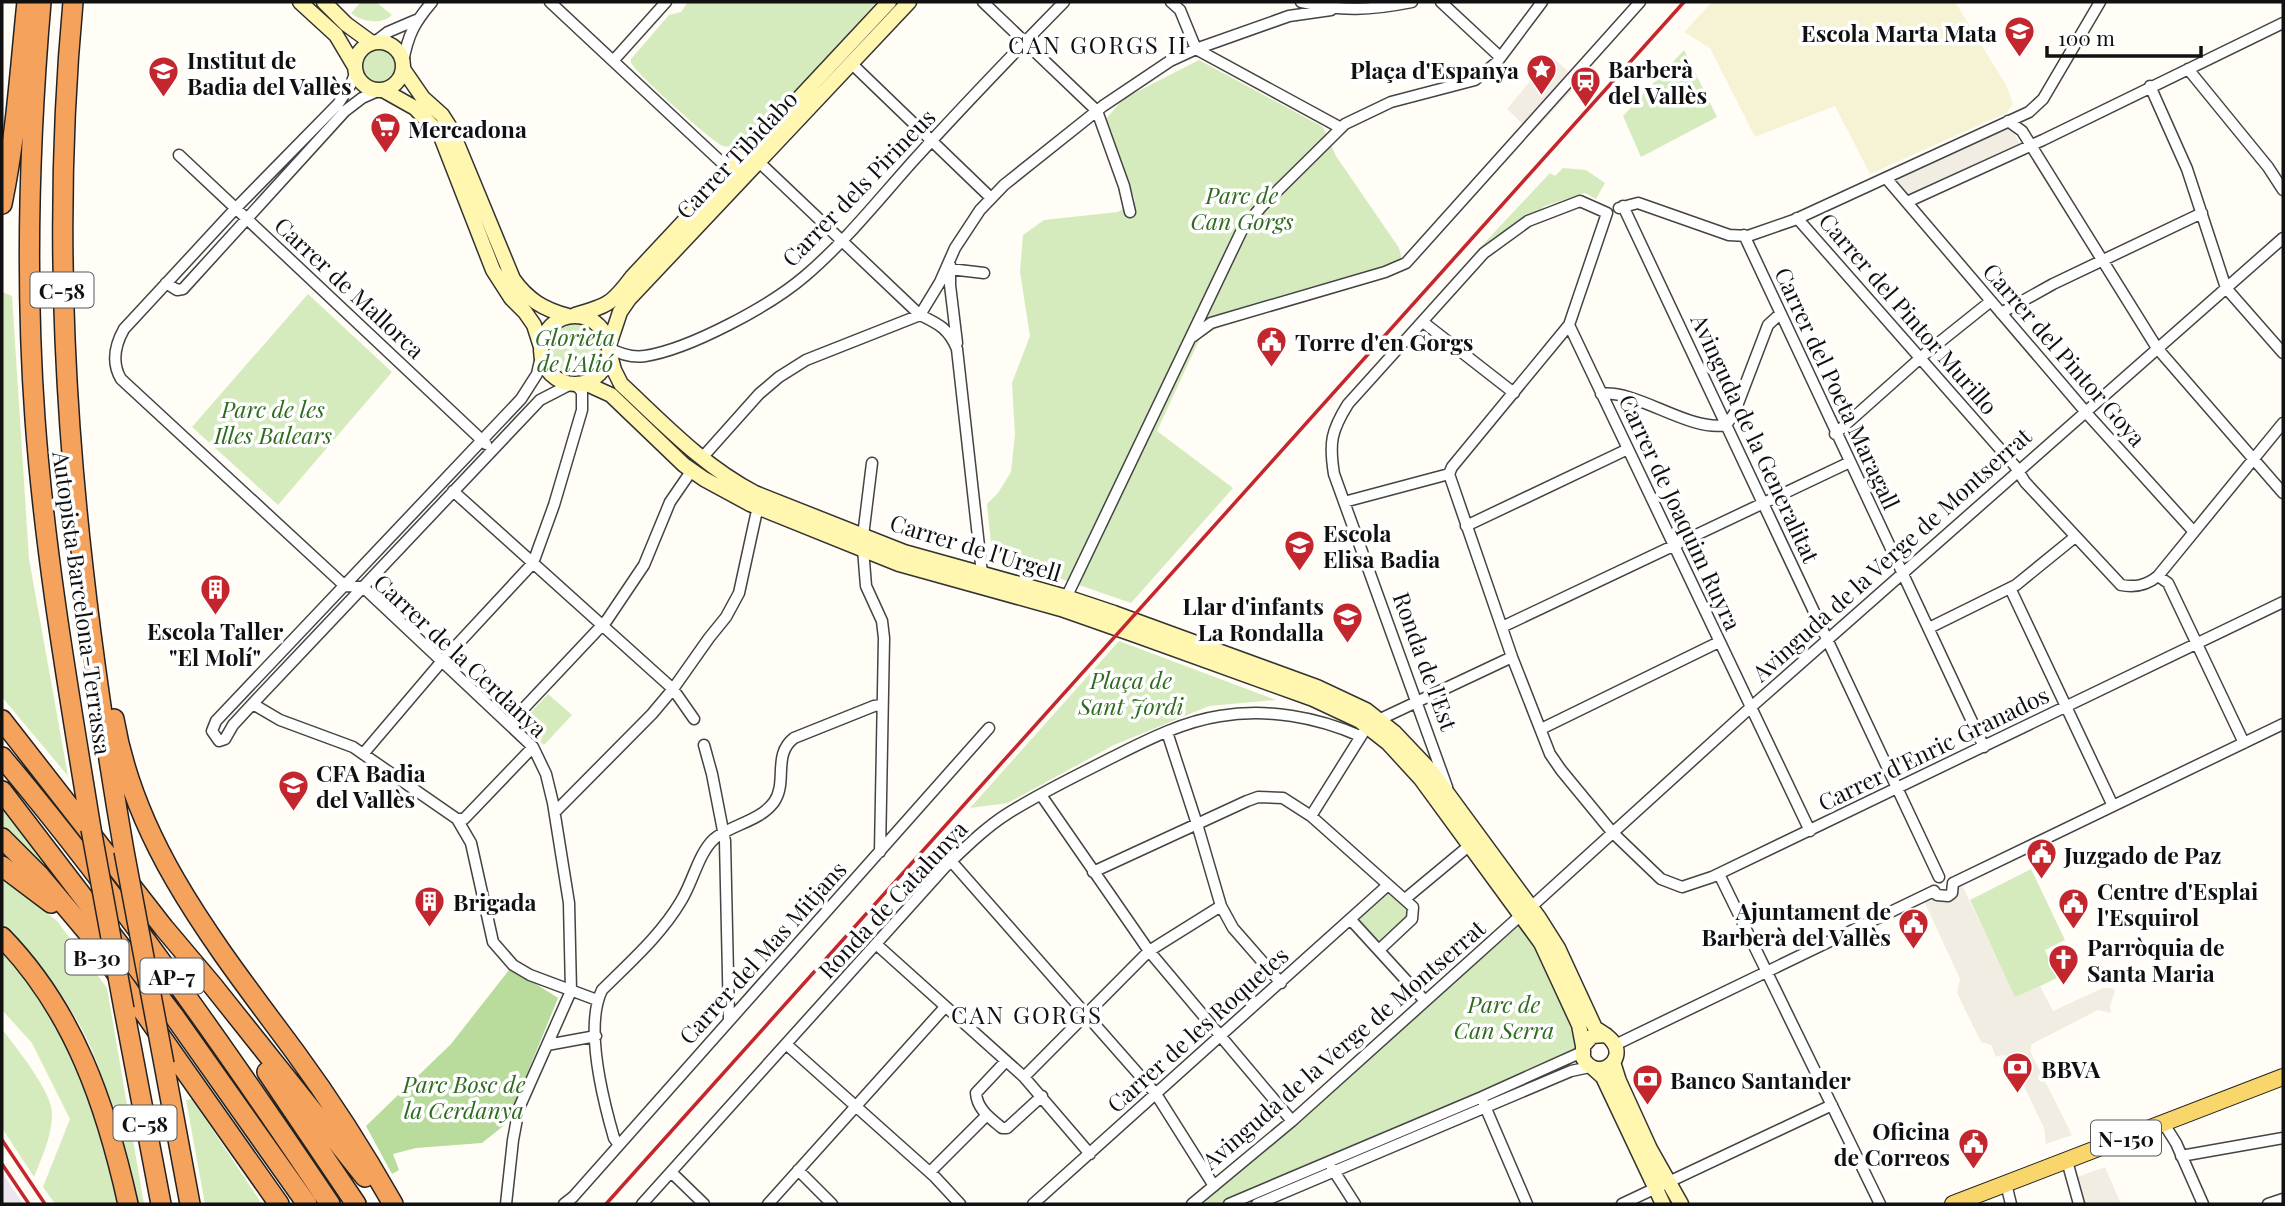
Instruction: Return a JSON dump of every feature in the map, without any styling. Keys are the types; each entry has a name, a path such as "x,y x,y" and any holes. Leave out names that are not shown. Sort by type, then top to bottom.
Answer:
{"highway":[{"path":"2,204 18,101 27,2"},
{"name":"Autopista Barcelona-Terrassa","path":"41,2 33,93 28,227 35,419 52,582 83,784 161,1204"},
{"name":"Autopista Barcelona-Terrassa","path":"73,2 63,159 62,291 69,435 92,657 124,851 172,1062 190,1204"},
{"path":"83,578 104,654 115,728 126,768 139,810 159,852 206,931 337,1111 393,1204"},
{"path":"2,720 384,1204"},
{"name":"AP-7","path":"2,757 39,801 196,1008 331,1204"},
{"name":"AP-7","path":"2,791 174,1016 307,1204"},
{"path":"2,838 40,876 88,933 172,1062"},
{"name":"B-30","path":"2,866 32,887 67,918 279,1204"},
{"path":"164,928 356,1204"},
{"path":"2,937 44,987 77,1042 105,1116 128,1204"},
{"path":"129,1043 133,1099 150,1204"}],"main road":[{"name":"N-150","path":"1953,1204 2283,1077"}],"street":[{"path":"300,2 336,35 366,87 382,90 415,108 440,134 493,270 511,298 534,324 549,373 557,379 575,384 583,398 582,410 554,505 533,563 442,661 363,754"},
{"path":"324,2 346,24 374,43 392,46 397,50 423,98 442,115 451,128 513,279 521,290 539,306 572,315 585,317 601,327 609,348 603,369 589,381 575,384 540,400 453,491 353,586 216,720 212,731 219,741 225,739 233,725 346,605 353,586 522,399 537,374 543,336 549,327 558,320 572,315 609,304 736,176 889,2"},
{"path":"356,69 360,52 388,32 413,23 432,2"},
{"path":"550,2 736,176"},
{"path":"613,61 666,2"},
{"name":"Carrer Tibidabo","path":"609,348 620,312 629,299 736,176 759,162 909,2"},
{"path":"983,2 1097,111 1124,186 1130,212"},
{"name":"Carrer dels Pirineus","path":"609,348 631,356 643,357 707,334 751,312 806,276 841,242 1064,2"},
{"path":"1171,2 1180,10 1196,49 1341,128"},
{"path":"1180,10 1189,2"},
{"path":"1301,2 1331,10"},
{"path":"509,723 607,620 644,565 670,502 696,464 759,394 806,360 920,315 940,282 953,252 980,210 1004,185 1097,111 1170,61 1196,49 1289,16 1412,2"},
{"path":"1441,2 1499,57"},
{"path":"1063,603 1242,230 1261,207 1341,128 1369,111 1391,102 1475,80 1497,62 1542,2"},
{"path":"1190,338 1211,323 1398,268 1405,263 1640,2"},
{"path":"1612,832 1550,754 1512,657 1466,526 1449,474 1452,467 1569,325 1607,212 1638,203 1729,235 1744,235 1797,218 2029,112 2043,99 2100,2"},
{"path":"168,281 177,290 183,289 345,111 362,98 396,83 403,65 408,36 418,18"},
{"path":"1907,202 2283,23"},
{"path":"852,64 991,198"},
{"name":"Carrer de la Cerdanya","path":"356,69 351,84 338,104 236,208 124,329 115,349 118,373 153,409 442,661 509,723 533,747 546,774 555,812 569,903 571,990 519,1108 506,1204"},
{"path":"2188,69 2268,167 2283,190"},
{"path":"2150,86 2182,158 2226,288 2283,353"},
{"path":"2008,121 2022,131 2157,348 2283,493"},
{"name":"Carrer de Mallorca","path":"179,155 492,450"},
{"path":"759,162 920,315 946,328 957,349"},
{"name":"Carrer del Pintor Goya","path":"1886,178 2085,411 2194,533"},
{"name":"Ronda de l'Est","path":"1452,799 1334,474 1330,449 1334,426 1348,404 1484,253 1528,221 1580,201 1607,212"},
{"name":"Avinguda de la Generalitat","path":"1623,206 1939,877"},
{"path":"2001,313 2038,291 2202,213"},
{"name":"Carrer del Pintor Murillo","path":"1797,218 2018,470 2025,482 2116,582 2131,587 2143,585 2158,576"},
{"name":"Carrer del Poeta Maragall","path":"1744,235 1848,463 1984,747"},
{"name":"Avinguda de la Verge de Montserrat","path":"1197,1202 1292,1121 1827,639 2283,238"},
{"path":"953,252 950,269 957,349 982,573"},
{"path":"950,269 984,272"},
{"path":"1210,294 1212,316 1228,318"},
{"path":"1835,434 1920,358 1991,301"},
{"path":"1601,394 1618,395 1707,426 1726,425 1734,414 1768,325 1780,314"},
{"path":"1423,322 1514,393"},
{"name":"Carrer de Joaquim Ruyra","path":"1569,325 1810,831"},
{"name":"Carrer de l'Urgell","path":"609,348 618,380 696,464 863,542 909,567 1063,603"},
{"name":"Carrer de l'Urgell","path":"575,384 598,388 611,395 696,464 727,493 761,509 863,542 982,573 1063,603 1328,691 1366,710 1370,727"},
{"path":"2244,743 2168,583 2158,576 2283,423"},
{"path":"1466,526 1628,449"},
{"path":"872,463 863,542 866,586 880,614 884,629 880,852"},
{"path":"1502,626 1848,463"},
{"path":"1344,502 1449,474"},
{"path":"453,491 673,690 694,719"},
{"path":"555,812 652,714 673,690 726,617 739,593 756,515 761,509"},
{"path":"1929,628 2010,588 2075,537"},
{"path":"346,605 353,586"},
{"path":"2010,588 2113,806"},
{"name":"Carrer d'Enric Granados","path":"1612,832 1650,871 1674,886 1699,883 2283,602"},
{"path":"1541,729 1719,642"},
{"path":"1311,816 1370,727 1512,657"},
{"path":"253,704 280,720 353,747 457,819 471,844 493,942 513,965 545,982 597,1000"},
{"path":"619,1145 614,1138 601,1094 596,1036 597,1000 602,990 663,928 682,900 714,839 762,814 773,803 779,793 781,758 787,744 794,738 882,705"},
{"name":"Ronda de Catalunya","path":"642,1204 951,861 1006,814 1167,732 1208,718 1258,713 1370,727"},
{"path":"1953,883 2283,724"},
{"name":"Ronda de l'Est","path":"1370,727 1408,745 1431,771 1526,911 1579,1024 1582,1049"},
{"name":"Ronda de l'Est","path":"1370,727 1421,779 1470,845 1558,948 1595,1028 1610,1040"},
{"name":"Carrer del Mas Mitjans","path":"564,1204 989,728"},
{"path":"1167,732 1221,906 1233,928 1280,983"},
{"path":"704,745 724,833 729,1019"},
{"path":"457,819 464,819 533,747"},
{"path":"1041,795 1149,951 1292,1121"},
{"path":"1093,872 1258,797 1283,798 1311,816 1413,907 1412,919 1379,950"},
{"path":"1405,899 1470,845"},
{"path":"951,861 1156,1094 1214,1186"},
{"path":"1719,874 1880,1204"},
{"path":"1934,891 1935,881 1939,877 1945,876 1953,883"},
{"path":"1934,891 1942,897 1948,896 1952,893 1953,883"},
{"name":"Carrer de les Roquetes","path":"1033,1204 1388,885"},
{"path":"1484,1103 1582,1049 1592,1036 1610,1040 1768,971 1934,891"},
{"path":"1024,1077 1149,951 1221,906"},
{"path":"1351,920 1425,1001"},
{"path":"876,944 1024,1077 1090,1154"},
{"path":"768,1204 945,1007"},
{"path":"547,1045 596,1036"},
{"path":"1610,1040 1616,1052 1613,1062 1619,1081 1662,1186 1663,1204"},
{"path":"786,1044 930,1172 960,1204"},
{"path":"1582,1049 1584,1060 1603,1077 1662,1186 1681,1204"},
{"path":"1006,1061 976,1093 976,1102 987,1115 1002,1128 1007,1128 1042,1097"},
{"path":"1257,1204 1332,1168 1484,1103 1577,1068 1603,1069 1613,1062"},
{"path":"1484,1103 1527,1204"},
{"path":"1622,1204 1832,1105"},
{"path":"930,1172 987,1115"},
{"path":"2164,1124 2203,1204"},
{"path":"2181,1156 2283,1138"},
{"path":"2067,1161 2078,1204"},
{"path":"1229,1204 1332,1168"},
{"path":"1332,1168 1355,1204"},
{"path":"798,1170 832,1204"},
{"path":"671,1172 704,1204"},
{"path":"2006,1184 2011,1204"},
{"path":"2268,1204 2283,1199"}],"shaded area":[{"path":"1712,2 1955,2 2006,85 2013,104 2006,113 1870,174 1835,106 1755,137 1710,48 1684,32"},
{"name":"Plaça d'Espanya","path":"1551,56 1580,82 1532,133 1507,109"},
{"path":"2011,126 2020,145 1908,197 1895,179"},
{"path":"1962,885 2015,997 2040,986 2053,1011 2103,988 2113,988 2115,991 2110,1006 2111,1013 2098,1010 2032,1044 2030,1051 2072,1135 2046,1144 2044,1128 2010,1057 1996,1057 1991,1045 1981,1042 1957,993 1960,979 1924,901"},
{"path":"2105,1167 2121,1204 2081,1204 2074,1178"},
{"path":"2,1172 17,1195 24,1204 2,1204"}],"green space":[{"path":"361,2 376,2 392,15 377,21 360,19 351,13"},
{"path":"688,2 877,2 745,144 729,147 723,146 690,121 631,63 631,59 669,15 681,12"},
{"path":"379,50 390,55 395,66 390,77 379,82 368,77 363,66 368,55"},
{"path":"1684,50 1717,117 1641,157 1623,116"},
{"name":"Parc de Can Gorgs","path":"1199,60 1323,127 1336,156 1399,248 1405,270 1227,322 1200,338 1157,431 1233,488 1131,603 992,555 987,504 998,493 1011,472 1015,434 1012,383 1030,336 1020,272 1023,235 1044,220 1118,212 1135,201 1106,119 1123,99"},
{"path":"1563,168 1586,170 1605,183 1596,199 1585,193 1545,206 1477,257 1474,254 1550,173 1555,176"},
{"path":"2,292 12,296 29,559 68,776 2,697"},
{"name":"Parc de les Illes Balears","path":"308,294 392,372 278,505 192,427"},
{"name":"Glorieta de l'Alió","path":"569,321 581,321 591,325 599,333 603,349 599,365 591,373 581,377 569,377 559,373 551,365 547,355 547,343 551,333 559,325"},
{"name":"Plaça de Sant Jordi","path":"1119,641 1276,700 1209,706 1114,745 1008,803 970,808"},
{"path":"548,694 572,715 544,745 520,724"},
{"path":"2,809 67,891 63,894 2,830"},
{"path":"2031,869 2065,940 2045,950 2057,978 2015,998 1970,900"},
{"path":"2,877 57,921 107,988 144,1204 137,1204 107,1092 86,1037 54,985 2,924"},
{"path":"1388,891 1408,911 1407,917 1378,944 1358,921"},
{"name":"Parc de Can Serra","path":"1521,924 1547,968 1570,1018 1575,1050 1217,1204 1205,1203 1209,1195"},
{"path":"2,952 45,1009 77,1070 101,1135 119,1204 55,1204 43,1187 70,1119 32,1043 2,1010"},
{"name":"Parc Bosc de la Cerdanya","path":"509,970 538,979 536,984 558,998 507,1123 482,1143 416,1148 393,1154 399,1170 392,1174 366,1126 451,1044"},
{"path":"2,1029 32,1070 51,1105 50,1130 34,1177 2,1128"},
{"path":"192,1099 262,1204 205,1204 186,1100"}],"railway":[{"path":"606,1204 1684,2"},
{"path":"2,1140 45,1204"},
{"path":"2,1164 29,1204"}],"place":[{"name":"Escola Marta Mata","path":"2020,59"},
{"name":"Plaça d'Espanya","path":"1542,96"},
{"name":"Institut de Badia del Vallès","path":"164,99"},
{"name":"Barberà del Vallès","path":"1585,108"},
{"name":"Mercadona","path":"385,155"},
{"name":"Torre d'en Gorgs","path":"1272,368"},
{"name":"Escola Elisa Badia","path":"1300,572"},
{"name":"Escola Taller \"El Molí\"","path":"215,616"},
{"name":"Llar d'infants La Rondalla","path":"1347,645"},
{"name":"CFA Badia del Vallès","path":"293,812"},
{"name":"Juzgado de Paz","path":"2041,881"},
{"name":"Brigada","path":"430,928"},
{"name":"Centre d'Esplai l'Esquirol","path":"2074,930"},
{"name":"Ajuntament de Barberà del Vallès","path":"1914,950"},
{"name":"Parròquia de Santa Maria","path":"2064,986"},
{"name":"BBVA","path":"2018,1095"},
{"name":"Banco Santander","path":"1647,1106"},
{"name":"Oficina de Correos","path":"1973,1170"}],"district":[{"name":"CAN GORGS II","path":"1098,44"},
{"name":"CAN GORGS","path":"1027,1014"}]}
